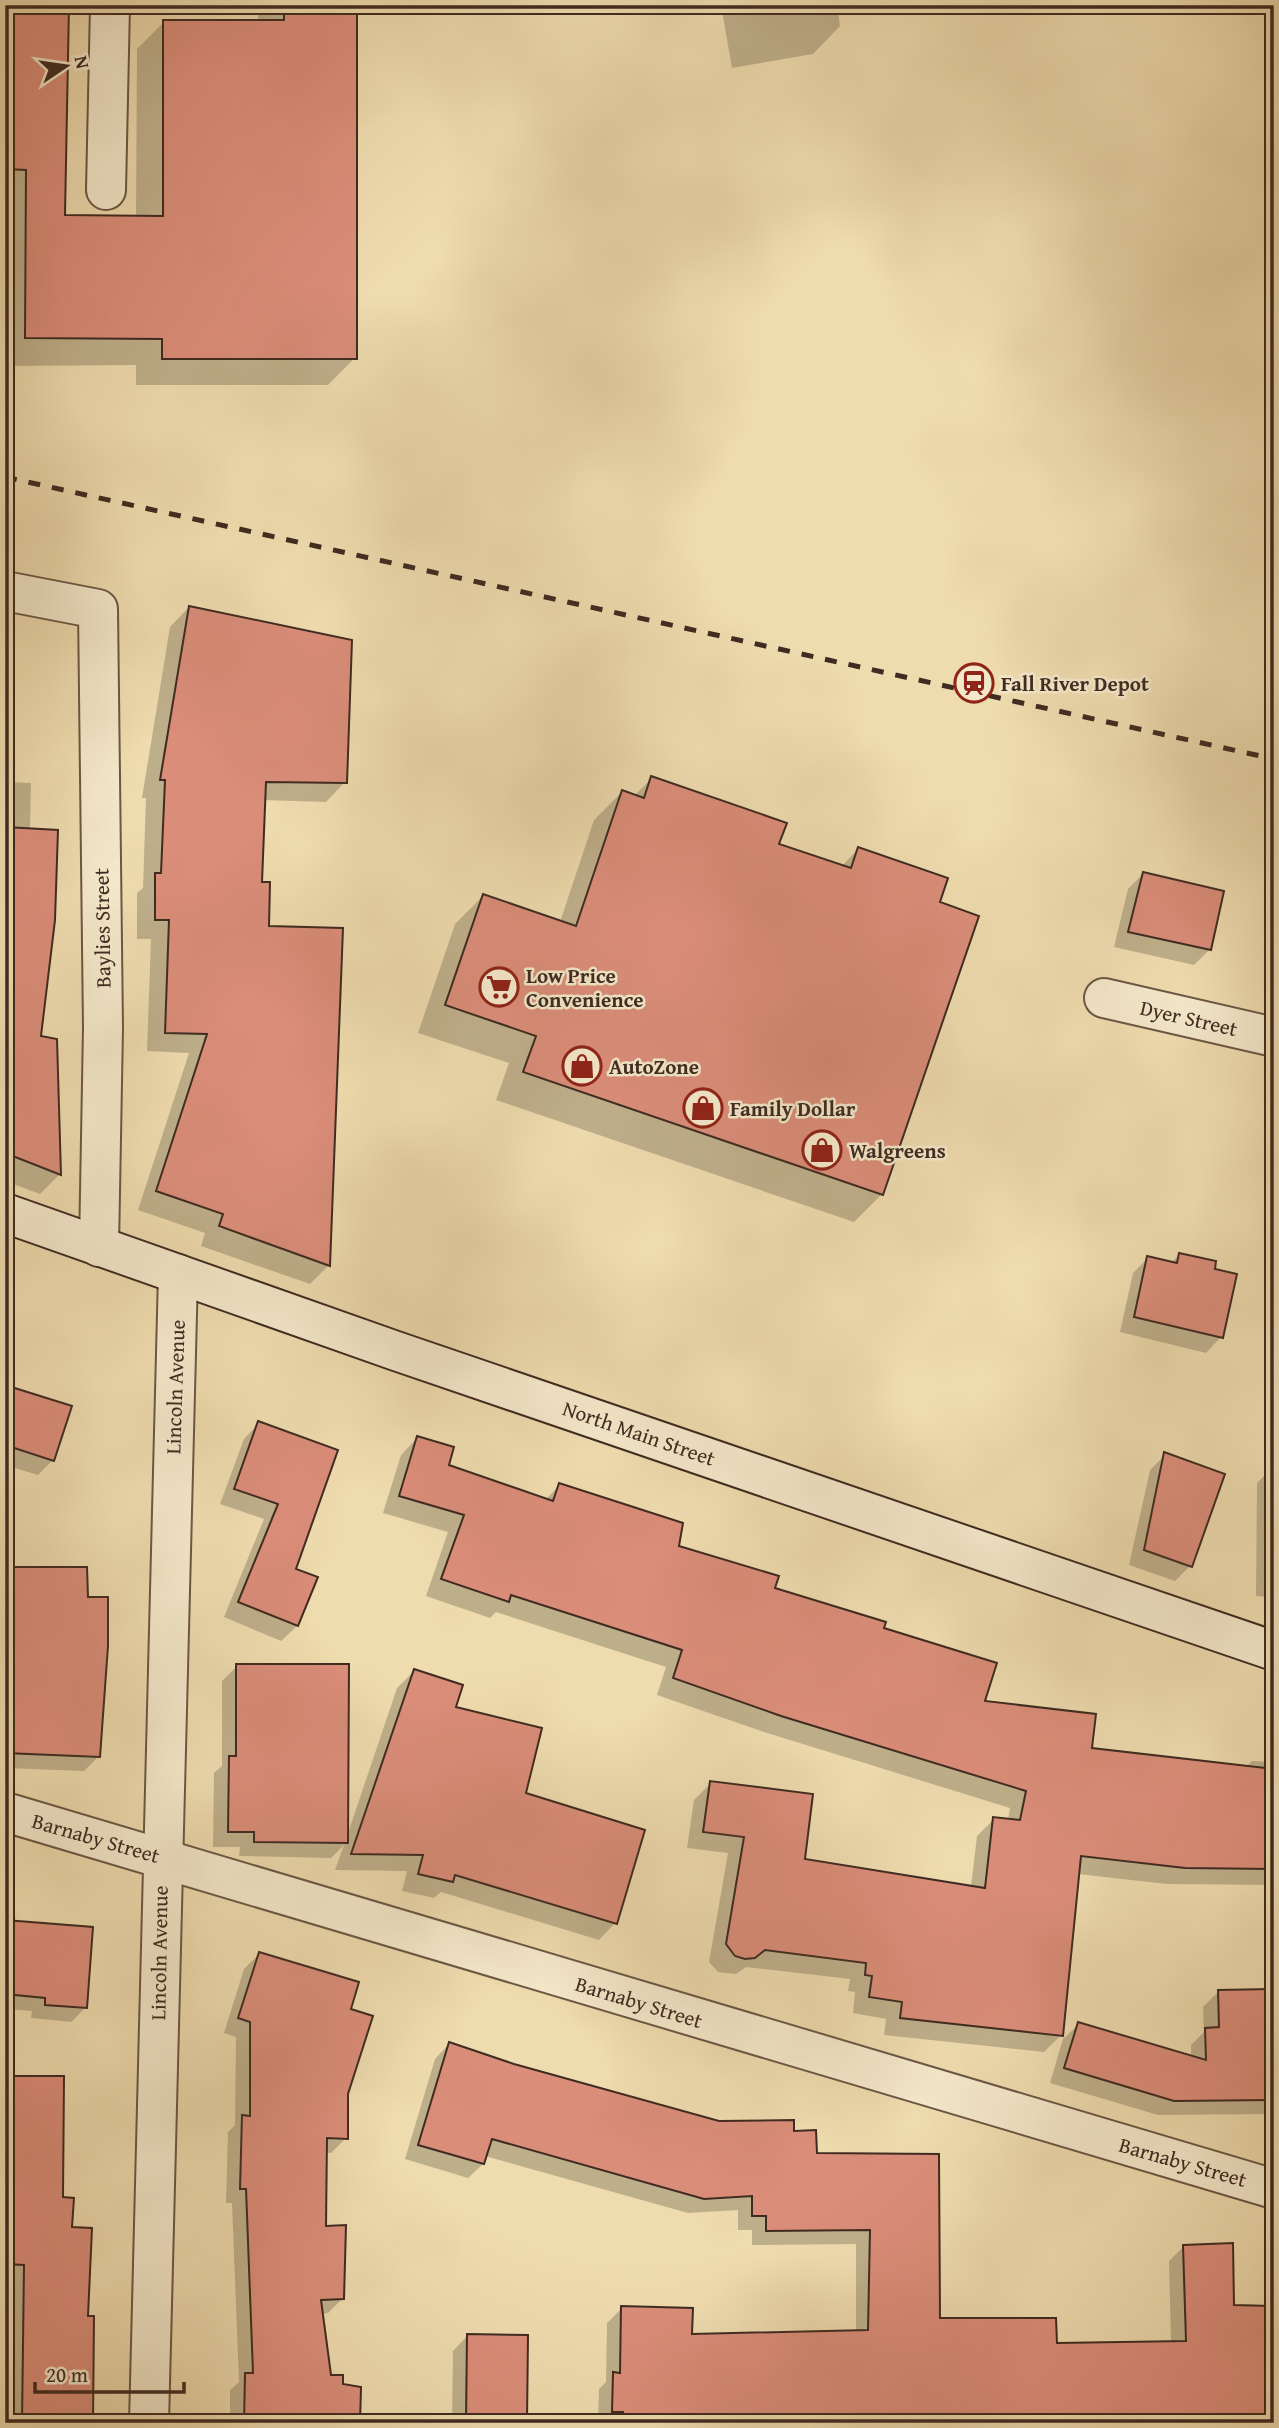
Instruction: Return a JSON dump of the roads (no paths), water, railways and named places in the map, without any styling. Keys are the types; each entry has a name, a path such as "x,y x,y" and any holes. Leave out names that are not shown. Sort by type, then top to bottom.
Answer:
{"street":[{"path":"106,190 110,5"},
{"name":"Baylies Street","path":"5,591 98,609 103,1028 99,1247"},
{"name":"Dyer Street","path":"1104,998 1274,1037"},
{"name":"North Main Street","path":"5,1213 1274,1651"},
{"name":"Lincoln Avenue","path":"149,2423 161,1857 178,1274"},
{"name":"Barnaby Street","path":"5,1812 1274,2189"}],"railway":[{"path":"5,477 1274,759"}],"place":[{"name":"Fall River Depot","path":"974,683"},
{"name":"Low Price Convenience","path":"499,987"},
{"name":"AutoZone","path":"582,1066"},
{"name":"Family Dollar","path":"703,1108"},
{"name":"Walgreens","path":"822,1150"}]}
